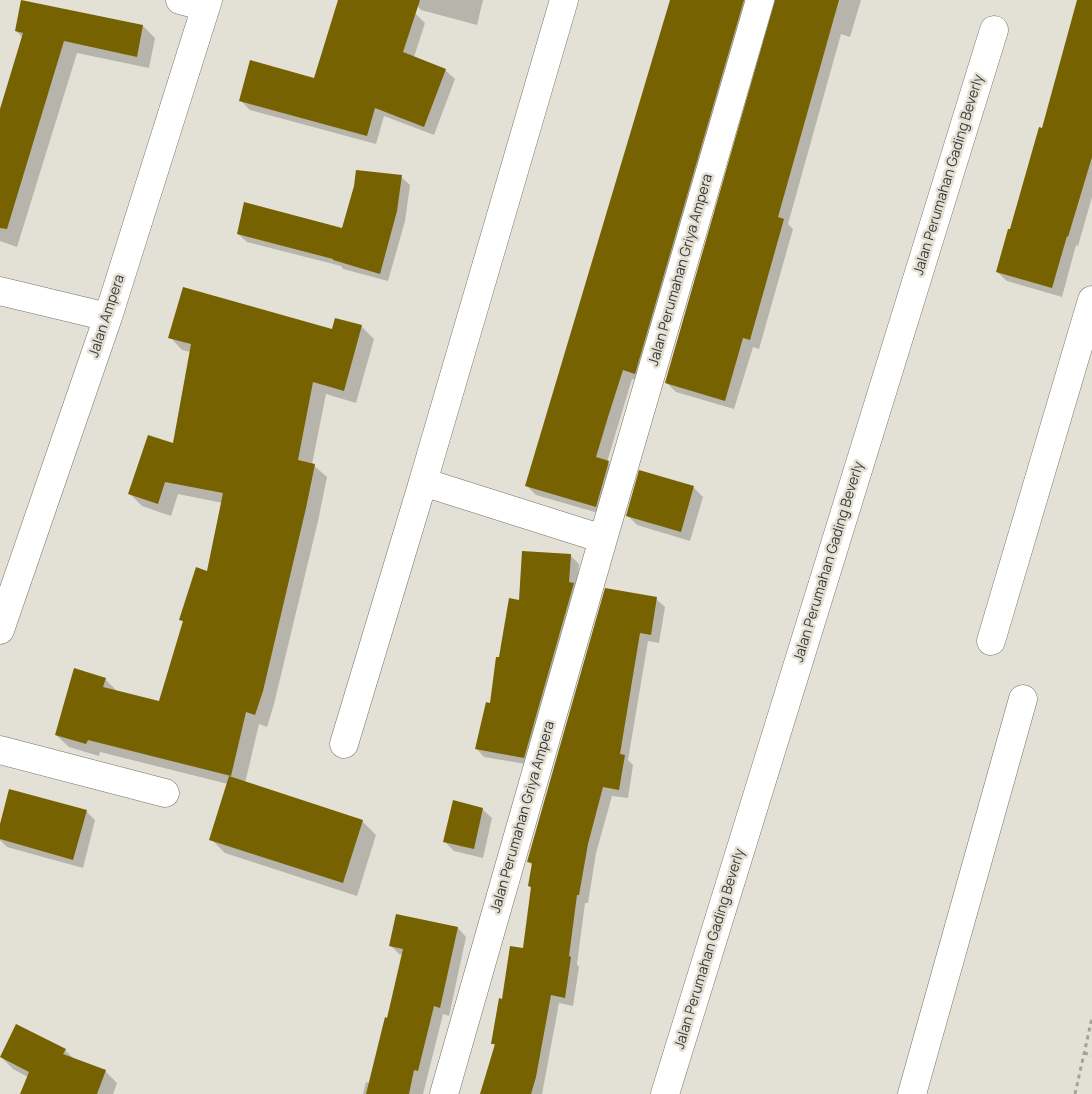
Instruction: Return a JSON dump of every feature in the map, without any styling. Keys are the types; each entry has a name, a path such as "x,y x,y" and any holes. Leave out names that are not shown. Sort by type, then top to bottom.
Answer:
{"street":[{"path":"180,0 207,3"},
{"path":"344,744 564,0"},
{"name":"Jalan Perumahan Griya Ampera","path":"444,1094 760,0"},
{"name":"Jalan Ampera","path":"0,630 108,317 207,3"},
{"name":"Jalan Perumahan Gading Beverly","path":"665,1094 994,30"},
{"path":"0,291 108,317"},
{"path":"991,641 1092,300"},
{"path":"422,482 603,540"},
{"path":"912,1094 1023,699"},
{"path":"0,750 165,793"}],"path":[{"path":"1075,1094 1092,1018"},
{"path":"1084,1053 1092,1055"}],"building":[{"path":"21,0 143,25 137,57 64,41 7,229 0,228 0,109 23,33 15,31"},
{"path":"338,0 420,0 403,52 446,69 424,127 375,108 367,136 239,101 250,60 314,78"},
{"path":"670,0 744,0 635,374 623,370 596,457 609,461 596,507 525,486"},
{"path":"775,0 839,0 778,217 784,219 750,340 743,338 725,401 665,383"},
{"path":"1077,0 1092,0 1092,157 1052,288 996,272 1039,127 1042,128"},
{"path":"356,170 402,175 397,211 380,274 333,259 237,234 244,202 342,228 354,186"},
{"path":"183,287 332,329 335,318 362,325 344,391 313,382 298,460 315,464 306,508 263,691 255,715 246,712 231,776 88,740 86,744 55,735 74,668 106,678 103,687 159,701 183,621 179,620 196,567 207,571 223,493 165,482 158,504 128,494 148,435 173,443 191,344 168,338"},
{"path":"639,470 694,486 681,532 626,516"},
{"path":"522,551 571,554 569,582 574,583 524,758 475,749 486,702 490,703 496,657 499,657 509,598 519,600"},
{"path":"605,588 657,597 651,635 640,633 620,754 625,755 619,790 603,787 588,844 579,895 577,895 565,998 551,995 536,1077 531,1094 480,1094 495,1044 491,1044 499,998 502,999 510,946 523,948 531,887 528,886 532,863 527,862"},
{"path":"229,776 363,820 343,883 209,840"},
{"path":"9,789 87,810 73,860 0,839 0,824"},
{"path":"453,800 483,808 474,849 443,842"},
{"path":"396,914 458,927 440,1008 434,1006 418,1071 414,1070 409,1094 366,1094 385,1017 387,1018 403,949 389,946"},
{"path":"16,1024 66,1049 63,1054 106,1070 97,1094 20,1094 29,1072 0,1057"}]}
